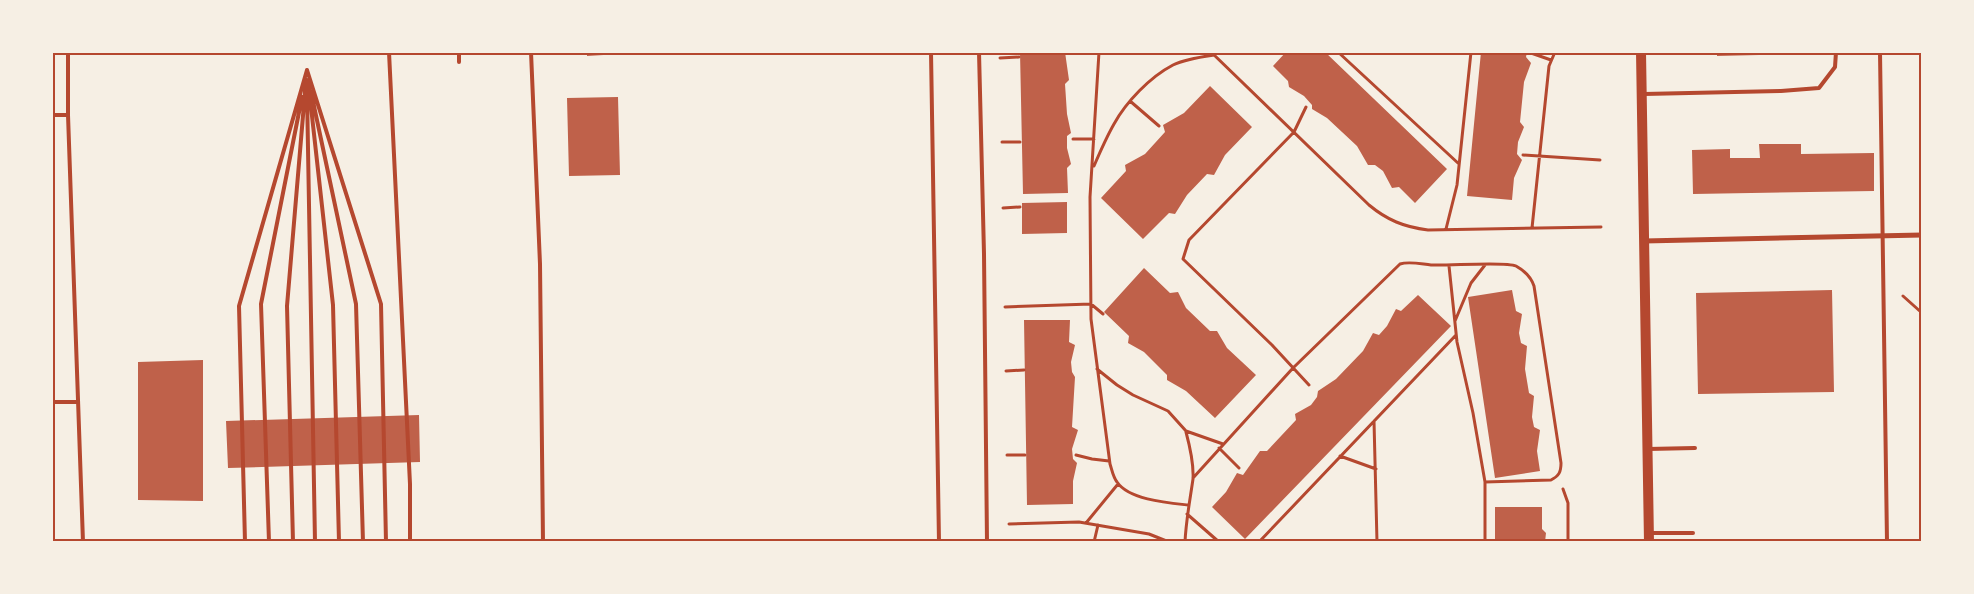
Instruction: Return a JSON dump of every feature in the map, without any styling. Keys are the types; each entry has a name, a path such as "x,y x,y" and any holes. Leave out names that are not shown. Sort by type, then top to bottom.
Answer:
{"main road":[{"path":"1641,52 1649,537"}],"street":[{"path":"1644,242 1922,235"}],"lane":[{"path":"68,52 68,115 83,542"},
{"path":"389,52 410,474 410,542"},
{"path":"459,52 459,62"},
{"path":"531,52 540,264 543,542"},
{"path":"931,52 939,542"},
{"path":"979,52 984,254 987,542"},
{"path":"1641,94 1781,91 1819,88 1835,67 1836,52"},
{"path":"1880,52 1888,542"},
{"path":"245,542 239,306 307,70"},
{"path":"269,542 261,304 307,70"},
{"path":"293,542 287,306 307,70"},
{"path":"307,70 315,542"},
{"path":"307,70 333,305 339,542"},
{"path":"307,70 356,304 363,542"},
{"path":"307,70 382,304 386,542"},
{"path":"52,115 68,115"},
{"path":"52,402 78,402"},
{"path":"1648,449 1695,448"},
{"path":"1649,537 1693,533"}],"path":[{"path":"1099,52 1090,197 1091,304 1097,368 1110,461 1118,484 1138,496 1162,502 1188,505"},
{"path":"1338,52 1459,164"},
{"path":"1446,229 1457,185 1471,52"},
{"path":"1532,228 1551,60 1556,52"},
{"path":"1530,53 1551,60"},
{"path":"1092,169 1114,124 1130,101 1172,65 1184,60 1212,54 1369,205 1395,222 1411,228 1446,229 1601,227"},
{"path":"1000,58 1018,57"},
{"path":"1130,101 1159,126"},
{"path":"1306,107 1294,132 1189,240 1183,259 1272,345 1309,385"},
{"path":"1072,138 1094,138"},
{"path":"1002,142 1020,142"},
{"path":"1523,155 1600,160"},
{"path":"1003,208 1020,207"},
{"path":"1193,478 1293,368 1400,264 1449,266 1515,265 1532,280 1561,470 1558,476 1551,480 1485,482"},
{"path":"1455,323 1471,283 1485,265"},
{"path":"1449,266 1456,335 1473,413 1485,482 1485,542"},
{"path":"1005,307 1091,304 1103,314"},
{"path":"1259,542 1456,335"},
{"path":"1097,368 1117,385 1133,395 1168,411 1186,431 1192,453 1193,478 1188,505 1185,542"},
{"path":"1006,371 1024,370"},
{"path":"1374,420 1377,542"},
{"path":"1186,431 1223,444"},
{"path":"1219,448 1239,468"},
{"path":"1007,455 1025,455"},
{"path":"1076,455 1110,461"},
{"path":"1340,456 1376,469"},
{"path":"1086,523 1118,484"},
{"path":"1563,489 1568,503 1568,542"},
{"path":"1187,514 1219,542"},
{"path":"1009,524 1086,523 1149,534 1169,542"},
{"path":"1094,542 1098,525"}],"building":[{"path":"587,52 620,52 620,54 587,56"},
{"path":"1020,52 1065,52 1069,80 1065,84 1067,114 1071,133 1067,136 1067,148 1071,164 1067,168 1068,193 1023,194"},
{"path":"1286,52 1325,52 1447,169 1415,203 1399,187 1392,188 1383,171 1375,165 1368,165 1357,146 1327,118 1312,109 1312,105 1304,96 1289,87 1288,81 1273,66"},
{"path":"1481,52 1527,52 1526,57 1531,63 1524,82 1520,122 1524,127 1518,142 1517,154 1522,160 1514,178 1512,200 1467,196"},
{"path":"1717,52 1802,52 1802,54 1717,56"},
{"path":"1210,86 1252,127 1225,155 1214,175 1207,174 1187,195 1175,214 1169,213 1143,239 1101,198 1126,171 1125,165 1145,154 1165,132 1163,125 1184,113"},
{"path":"618,97 620,175 569,176 567,98"},
{"path":"1759,144 1801,144 1801,154 1874,153 1874,191 1693,194 1692,150 1730,149 1730,158 1760,158"},
{"path":"1067,202 1067,233 1022,234 1022,203"},
{"path":"1144,268 1170,293 1178,292 1186,308 1210,331 1217,331 1227,348 1256,375 1215,418 1186,391 1167,380 1167,375 1144,352 1128,343 1129,336 1104,312"},
{"path":"1512,290 1516,311 1522,314 1519,333 1521,343 1527,346 1525,369 1529,393 1534,396 1532,417 1534,427 1540,430 1537,451 1540,471 1495,478 1468,297"},
{"path":"1832,290 1834,392 1698,394 1696,293"},
{"path":"1418,295 1451,326 1245,539 1212,507 1226,492 1237,473 1243,475 1260,451 1267,451 1296,420 1295,414 1311,405 1317,397 1318,391 1336,379 1363,351 1373,333 1379,335 1387,326 1396,309 1401,311"},
{"path":"1024,320 1070,320 1069,342 1075,345 1071,362 1072,372 1075,377 1072,427 1078,430 1072,449 1073,459 1077,463 1073,481 1073,504 1027,505"},
{"path":"203,360 203,501 138,500 138,362"},
{"path":"419,415 420,462 228,468 226,421"},
{"path":"1495,507 1542,507 1542,529 1546,533 1545,542 1495,542"}]}
